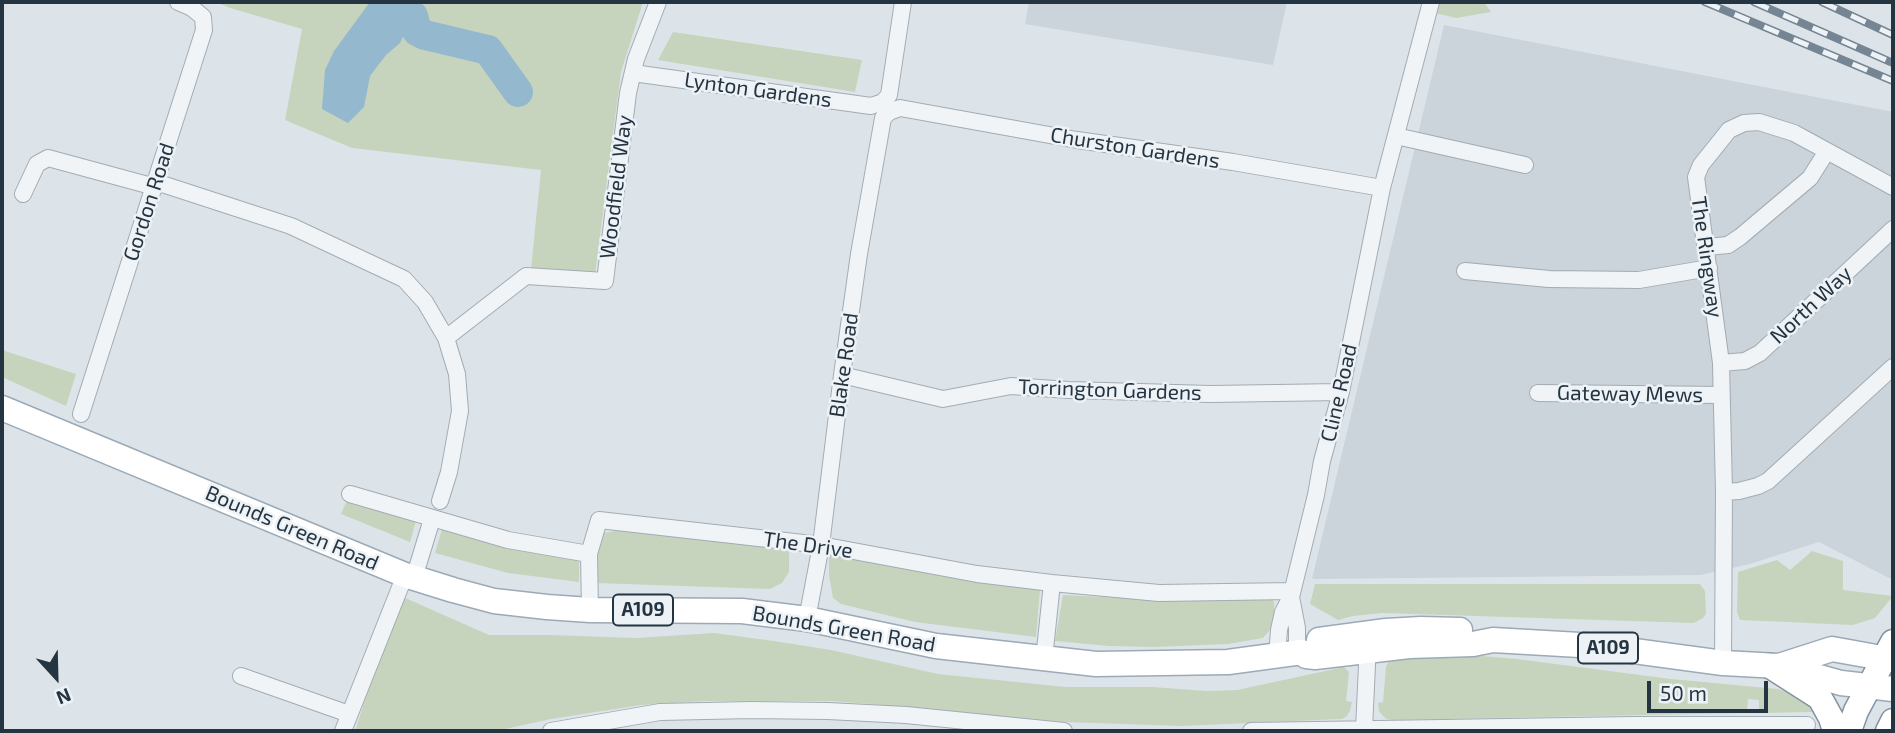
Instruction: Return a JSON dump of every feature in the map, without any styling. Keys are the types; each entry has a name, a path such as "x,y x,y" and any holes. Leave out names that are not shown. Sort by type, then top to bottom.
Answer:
{"main road":[{"name":"Bounds Green Road","path":"2,408 410,577 494,601 590,610 742,611 807,620 936,646 1096,664 1228,662 1292,653 1310,642 1319,640 1368,642 1421,629 1452,628 1493,640 1597,646 1723,663 1774,666 1840,683 1882,687"},
{"name":"Bounds Green Road","path":"1774,666 1832,649 1891,655"},
{"path":"1849,731 1856,711 1882,687 1891,655"},
{"path":"1774,666 1820,698 1835,731"},
{"path":"1888,731 1893,721"}],"street":[{"name":"Gordon Road","path":"80,414 204,30 203,17 178,2"},
{"name":"Woodfield Way","path":"446,338 526,276 605,281 628,93 658,2"},
{"name":"Blake Road","path":"807,620 821,545 842,374 866,213 889,95 903,2"},
{"name":"Cline Road","path":"1292,653 1279,630 1283,612 1292,594 1322,461 1341,392 1382,188 1431,2"},
{"name":"Lynton Gardens","path":"633,73 886,107"},
{"name":"Churston Gardens","path":"886,107 1382,188"},
{"name":"The Ringway","path":"1723,663 1724,492 1721,363 1696,177 1701,165 1729,130 1744,123 1759,122 1794,133 1893,187"},
{"path":"1396,136 1525,165"},
{"path":"1707,247 1728,245 1740,237 1810,178 1827,151"},
{"path":"23,194 37,164 47,158 155,185 292,226 404,279 425,302 446,338 457,374 460,411 449,472 440,501"},
{"name":"North Way","path":"1721,363 1745,361 1760,353 1893,229"},
{"path":"1465,271 1549,279 1639,280 1709,268"},
{"path":"1724,492 1739,491 1768,481 1893,367"},
{"name":"Torrington Gardens","path":"842,374 943,399 1011,386 1210,394 1341,392"},
{"name":"Gateway Mews","path":"1538,393 1721,395"},
{"path":"350,494 508,540 589,554"},
{"path":"343,731 410,577 432,519"},
{"name":"The Drive","path":"590,610 589,554 599,520 821,545 978,574 1052,583 1159,593 1292,594"},
{"path":"1044,659 1052,583"},
{"path":"1364,729 1368,642"},
{"path":"241,676 349,714"},
{"path":"551,731 660,712 828,710 1063,731"},
{"path":"1251,731 1807,725"}],"shaded area":[{"path":"1029,2 1287,2 1273,65 1025,24"},
{"path":"1444,25 1893,112 1893,580 1819,542 1750,564 1700,575 1312,579"}],"green space":[{"path":"216,2 643,2 621,72 595,275 531,269 541,170 352,148 285,120 302,29"},
{"path":"1438,2 1484,2 1491,12 1456,18 1435,13"},
{"path":"673,32 862,60 855,92 658,60"},
{"path":"2,350 76,374 66,406 2,377"},
{"path":"348,498 416,521 410,542 341,514"},
{"path":"442,529 579,559 579,582 508,573 435,553"},
{"path":"652,532 789,548 789,572 782,583 770,589 596,583 597,557 602,533"},
{"path":"1812,551 1843,561 1843,590 1893,596 1875,618 1853,625 1740,620 1737,612 1738,572 1777,560 1790,570"},
{"path":"829,554 932,574 1040,590 1036,637 915,622 841,604 833,598"},
{"path":"1315,584 1700,584 1705,591 1706,614 1694,623 1382,613 1338,620 1310,604"},
{"path":"1063,595 1167,600 1272,599 1274,617 1270,630 1263,638 1228,644 1154,647 1055,641"},
{"path":"403,597 489,635 636,638 714,633 831,650 938,674 1066,687 1237,690 1344,667 1349,672 1346,701 1352,702 1350,711 1341,719 1182,726 1035,721 936,709 831,701 706,701 641,705 551,719 496,731 355,731 379,657"},
{"path":"1458,654 1778,689 1803,697 1813,712 1759,713 1759,700 1748,699 1747,713 1393,720 1387,719 1379,711 1378,703 1383,702 1388,662 1411,657"}],"water":[{"path":"370,2 415,3 413,16 400,43 386,55 370,76 364,107 348,123 322,109 325,70 334,51"}],"waterway":[{"path":"413,16 417,31 425,35 488,50 518,92"}],"railway":[{"path":"1705,2 1893,81"},
{"path":"1754,2 1893,63"},
{"path":"1822,2 1893,35"}]}
